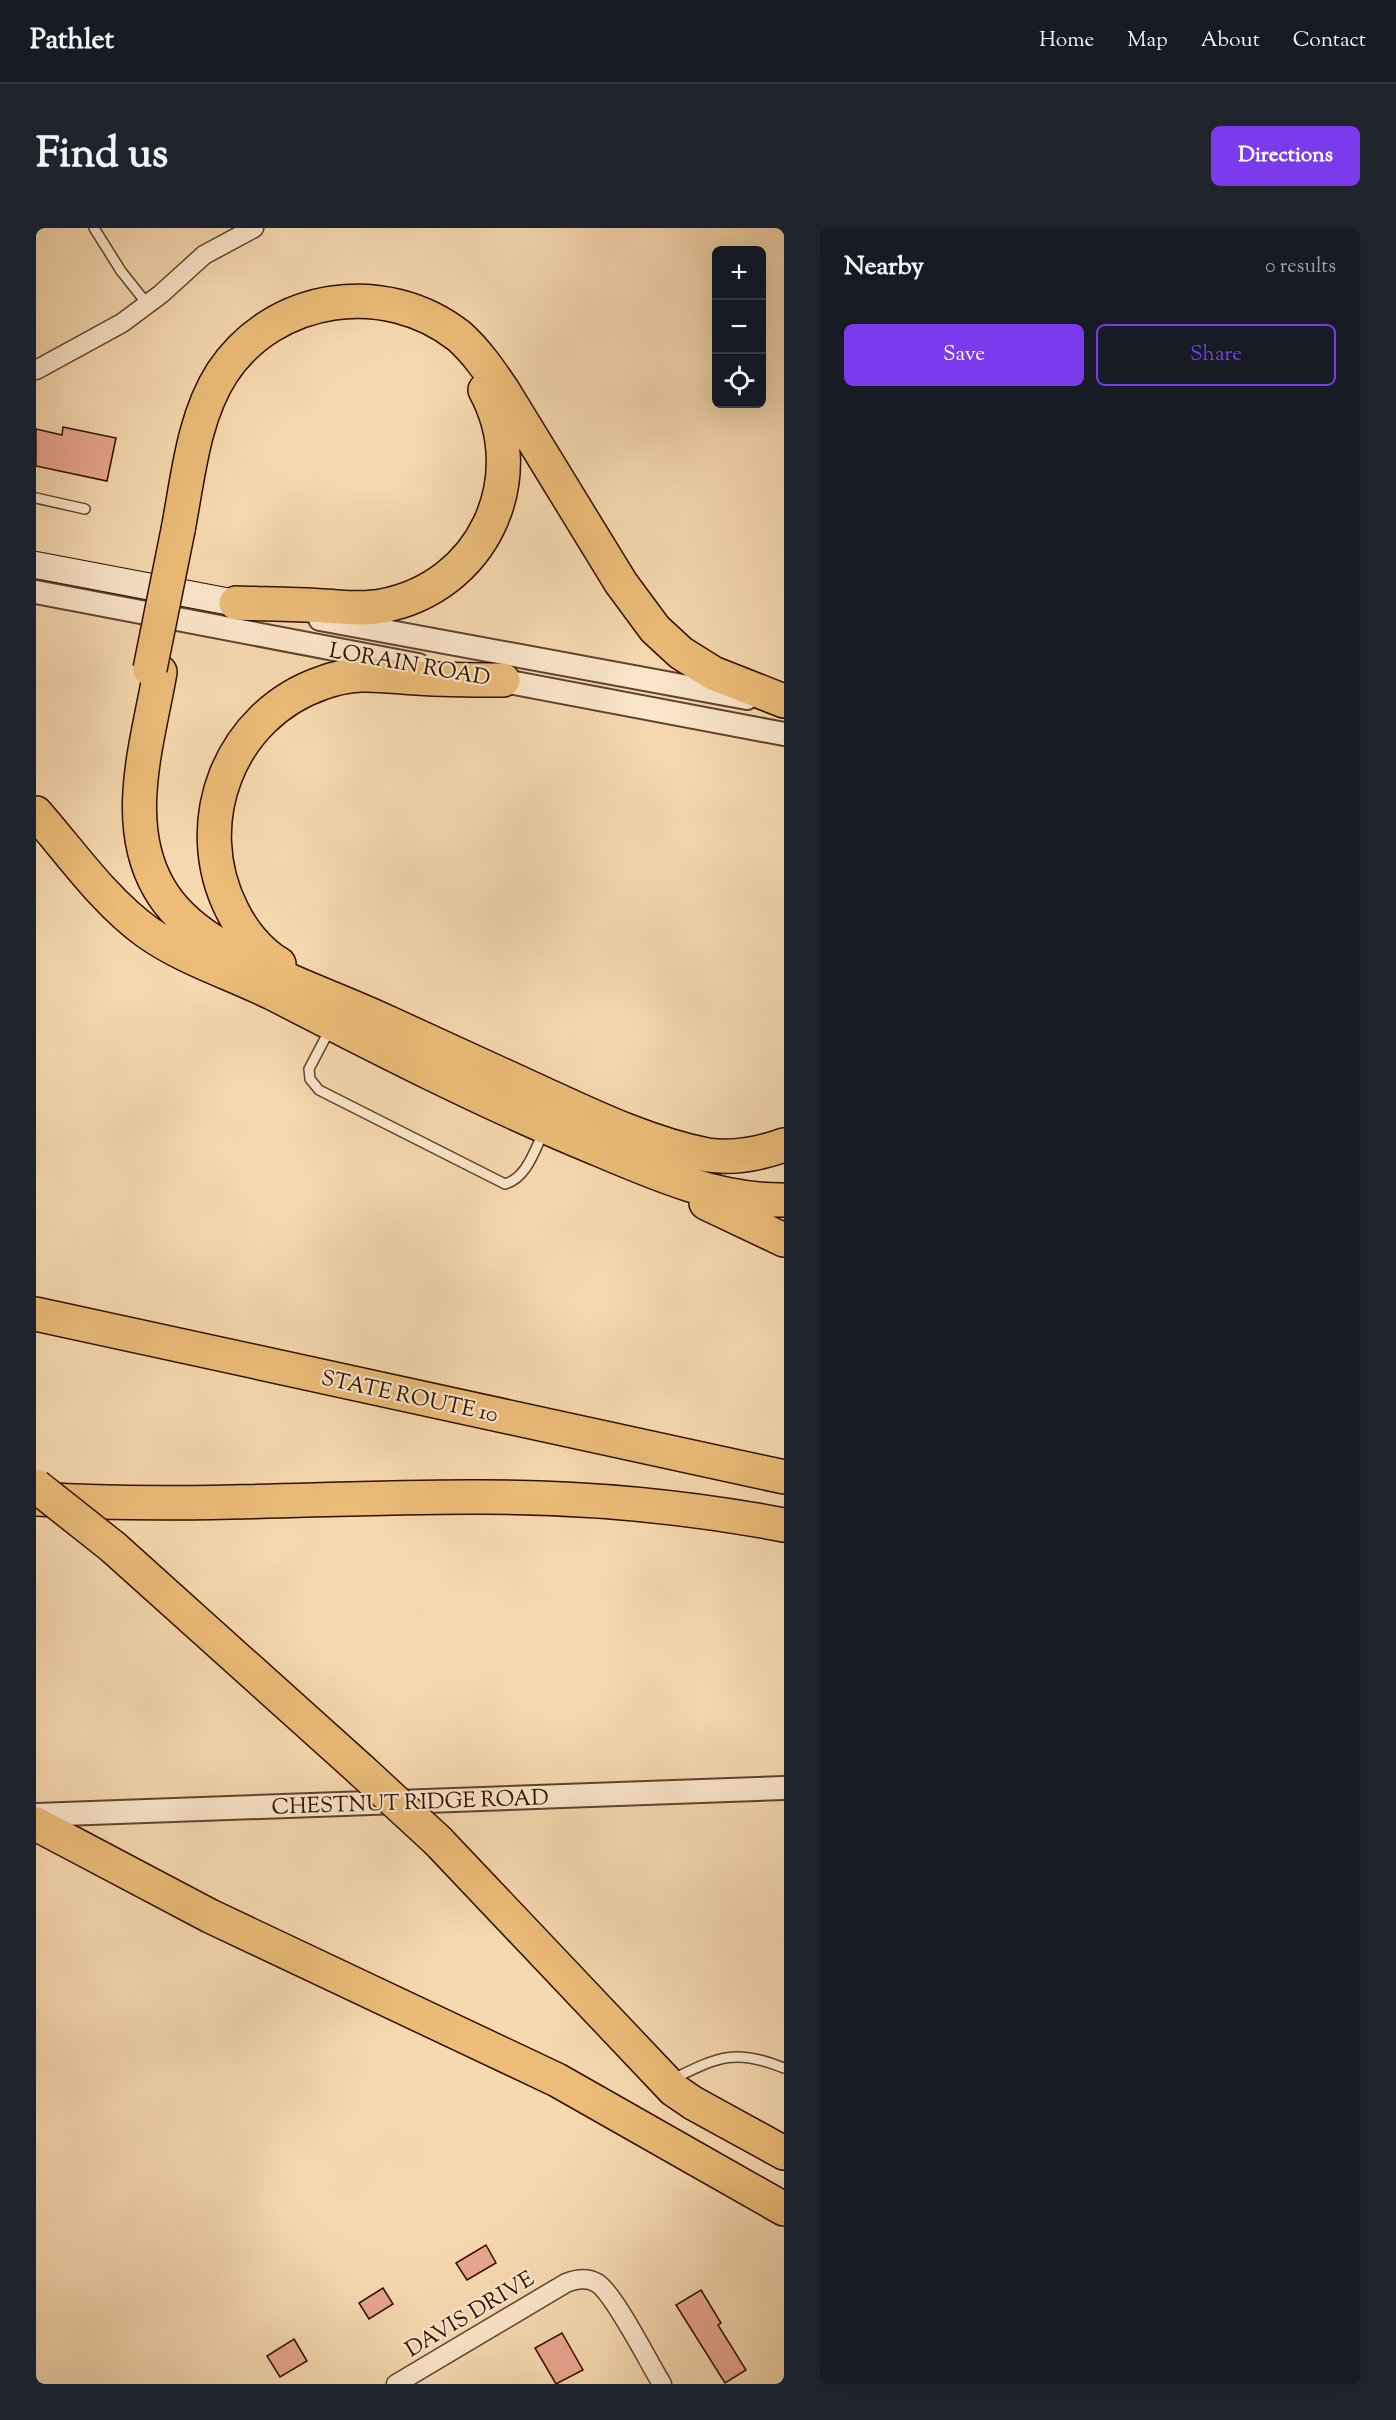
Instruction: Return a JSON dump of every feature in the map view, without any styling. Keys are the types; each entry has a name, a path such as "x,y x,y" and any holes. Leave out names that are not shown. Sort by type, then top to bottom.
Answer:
{"highway":[{"path":"241,978 189,944 168,925 148,900 133,867 126,834 126,798 155,671 182,531 197,434 206,406 223,372 247,344 276,322 318,306 353,300 402,306 447,327 482,360 502,389 621,583 655,629 681,653 705,668 784,701"},
{"path":"182,531 226,394 254,356 292,330 325,318 346,315 370,315 397,320 419,328 438,339 464,361 478,379 490,399 501,430 504,453 503,477 498,504 488,529 459,567 425,591 404,600 380,606 354,608 236,603"},
{"path":"155,671 139,815 146,861 159,889 177,913 215,943 269,972 332,1011 546,1128 619,1158 721,1194 754,1200 784,1200"},
{"path":"332,1011 265,954 244,930 227,902 214,858 213,828 219,791 232,759 251,732 278,706 308,688 334,679 374,674 416,678 503,680"},
{"path":"36,813 114,902 146,932 182,952 241,978 332,1011 605,1122 674,1146 709,1155 740,1156 784,1145"},
{"path":"605,1122 689,1172 726,1184 784,1189"},
{"path":"619,1158 784,1240"},
{"name":"STATE ROUTE 10","path":"36,1314 784,1477"},
{"path":"36,1486 113,1546 438,1840 667,2082 693,2103 784,2153"},
{"path":"36,1499 75,1502 240,1503 439,1497 544,1498 648,1504 784,1525"},
{"path":"36,1824 210,1916 557,2080 784,2209"}],"main road":[{"name":"LORAIN ROAD","path":"36,565 236,603"}],"street":[{"path":"36,370 122,323 148,305 204,255 254,228"},
{"name":"LORAIN ROAD","path":"36,592 784,734"},
{"name":"LORAIN ROAD","path":"236,603 784,706"},
{"path":"747,727 751,699"},
{"name":"CHESTNUT RIDGE ROAD","path":"36,1815 784,1788"},
{"name":"DAVIS DRIVE","path":"396,2384 576,2279 588,2279 604,2289 662,2384"}],"lane":[{"path":"94,228 120,271 148,305"},
{"path":"36,498 85,509"},
{"path":"332,1011 309,1068 310,1079 319,1090 505,1184 512,1182 524,1172 546,1128"},
{"path":"667,2082 712,2060 743,2055 784,2068"}],"building":[{"path":"63,427 116,438 107,481 36,466 36,429 62,435"},
{"path":"486,2245 496,2263 467,2280 456,2263"},
{"path":"383,2288 393,2304 369,2319 359,2303"},
{"path":"701,2290 721,2323 718,2325 746,2370 725,2383 676,2305"},
{"path":"562,2333 583,2370 556,2384 535,2348"},
{"path":"294,2339 307,2361 280,2377 267,2356"}]}
